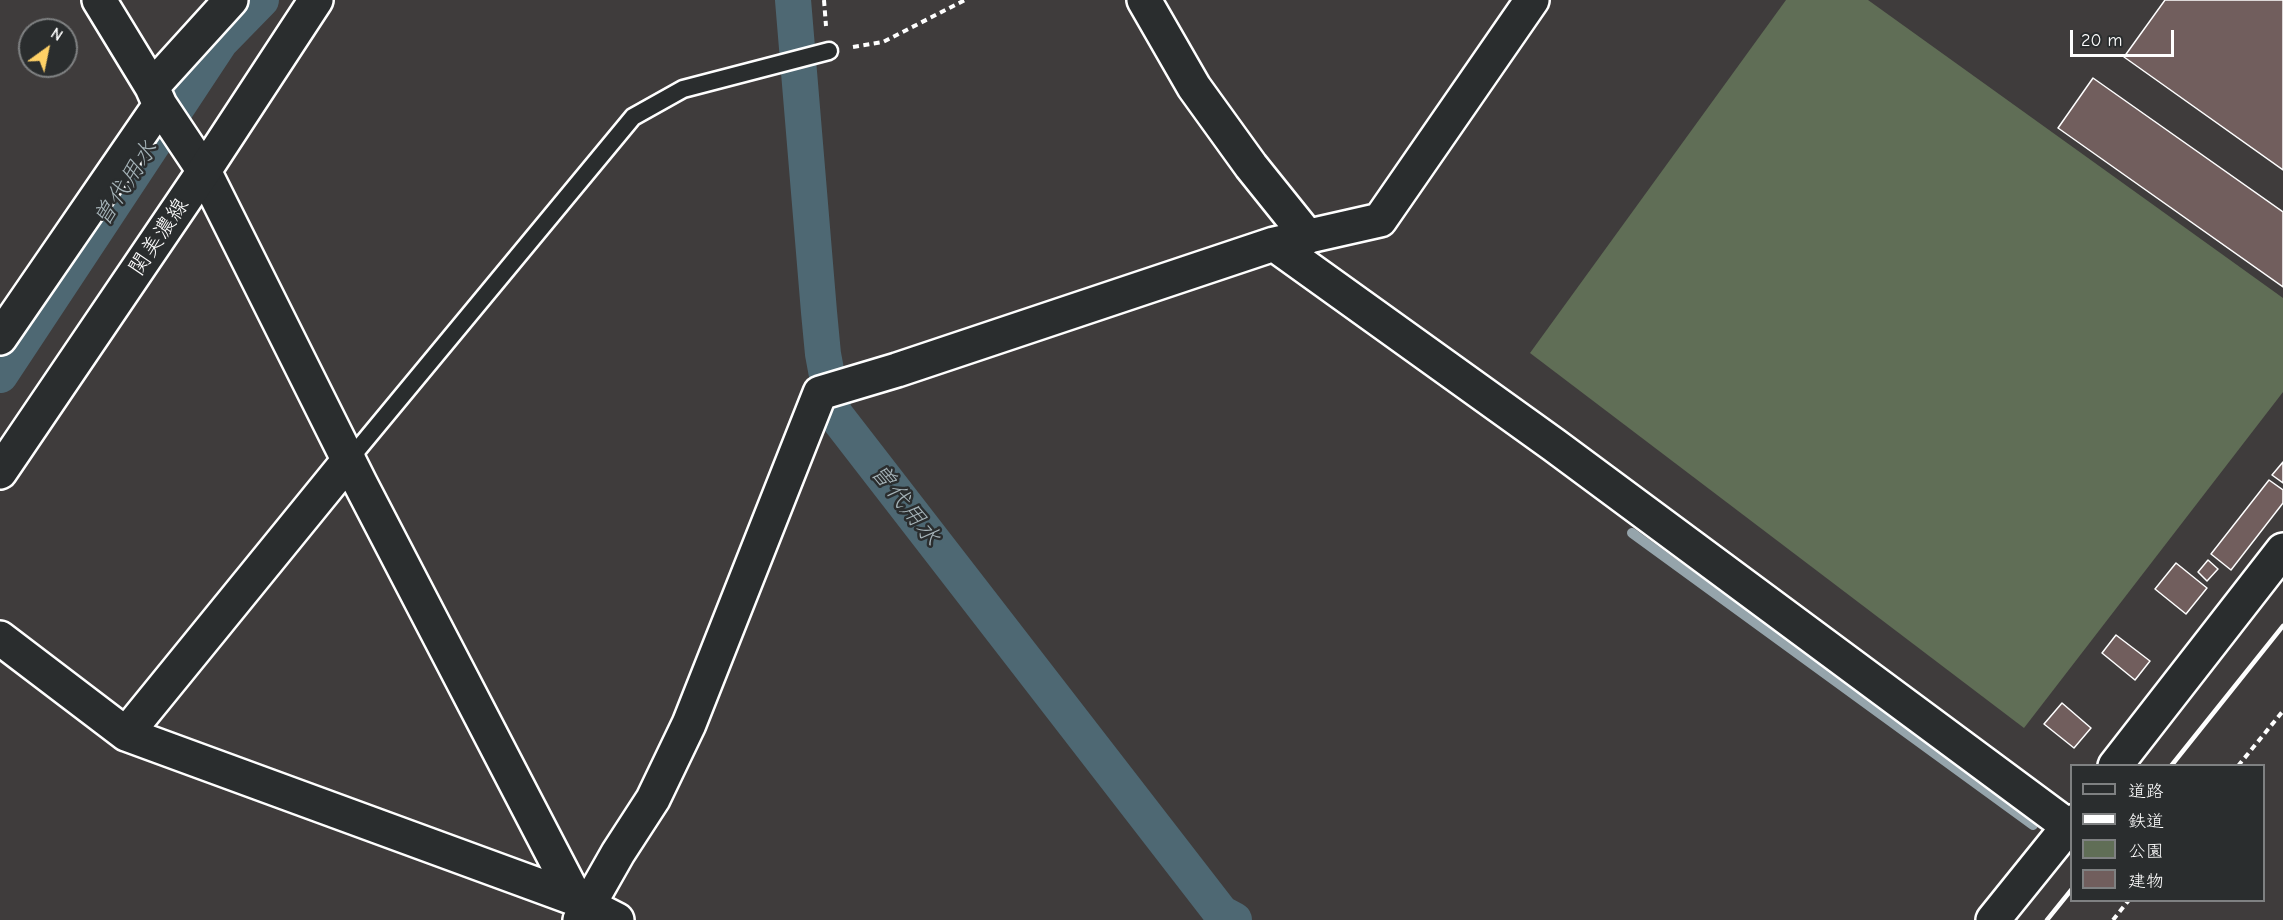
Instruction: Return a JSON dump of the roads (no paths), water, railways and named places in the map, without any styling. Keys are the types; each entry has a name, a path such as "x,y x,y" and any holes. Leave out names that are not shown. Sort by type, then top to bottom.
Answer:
{"street":[{"path":"99,0 204,171 349,460 581,908"},
{"path":"0,338 10,299 156,96 231,0"},
{"name":"関美濃線","path":"0,472 204,171 316,0"},
{"path":"1144,0 1194,87 1251,166 1308,237"},
{"path":"581,908 653,799 690,724 820,393 897,370 1274,244 1380,220 1532,0"},
{"path":"1274,244 1554,445 2070,824 1993,920"},
{"path":"126,734 349,460"},
{"path":"2116,764 2283,550"},
{"path":"0,638 126,734 617,920"}],"lane":[{"path":"349,460 633,117 682,89 829,51"}],"waterway":[{"name":"曽代用水","path":"0,375 220,42 261,0"},
{"name":"曽代用水","path":"793,0 823,354 834,413 1221,913 1234,920"},
{"path":"1632,533 2033,825"}],"railway":[{"path":"2173,764 2283,626"},
{"path":"2047,920 2070,891"}]}
